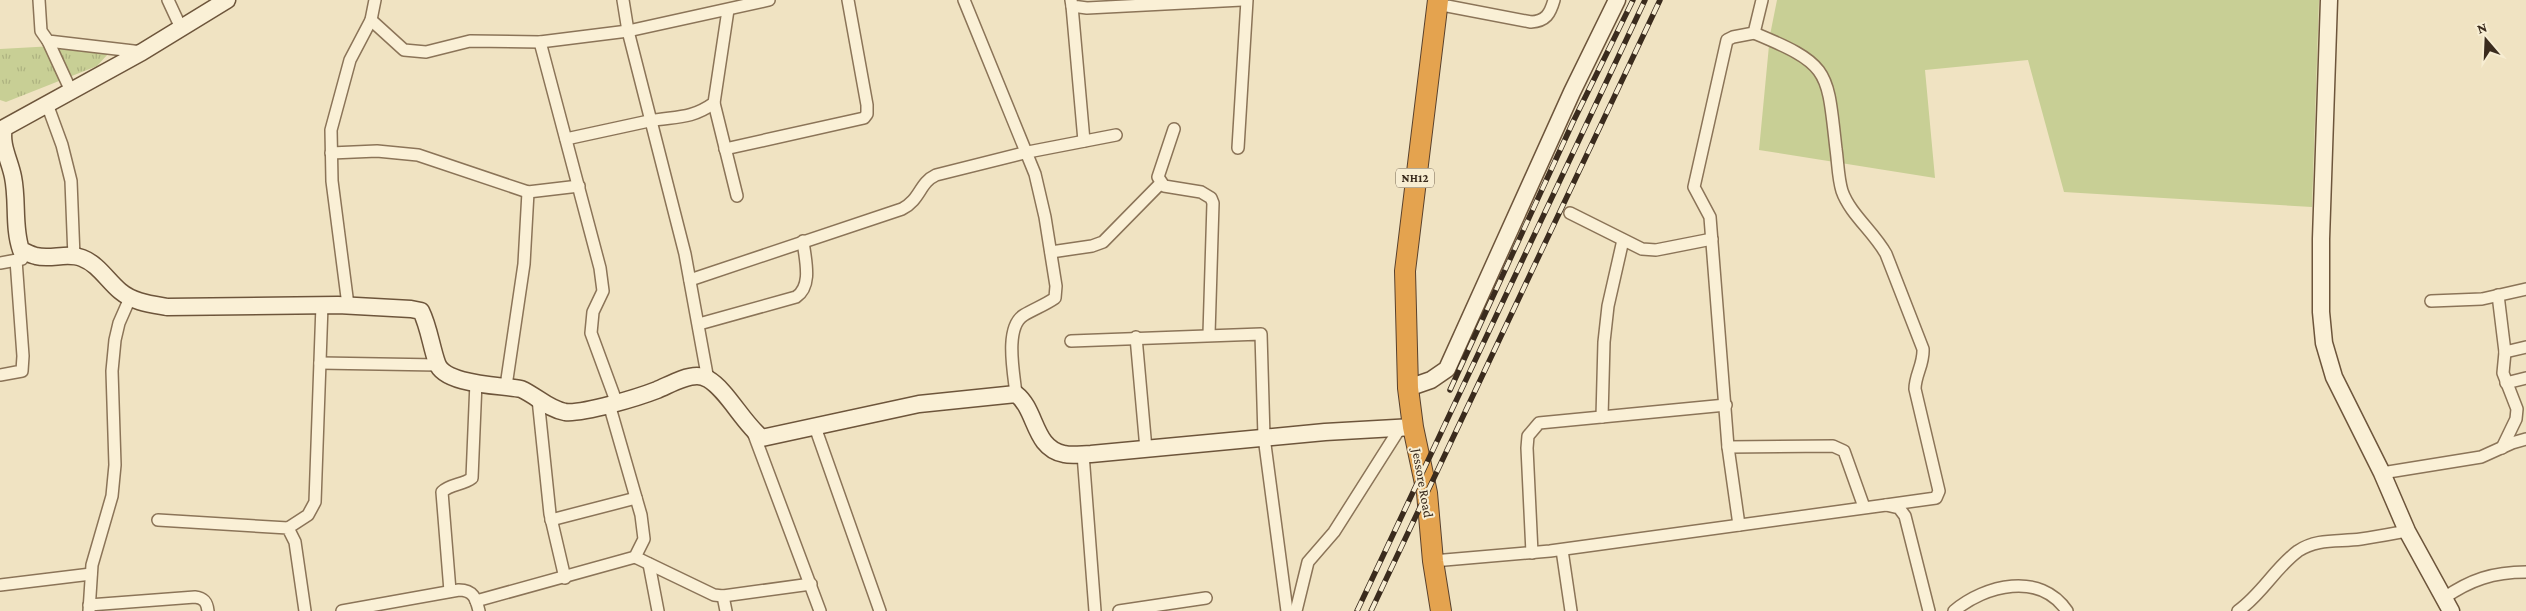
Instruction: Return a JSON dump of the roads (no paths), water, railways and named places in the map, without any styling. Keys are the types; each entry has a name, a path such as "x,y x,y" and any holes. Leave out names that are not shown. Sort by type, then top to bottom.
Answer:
{"highway":[{"name":"Jessore Road","path":"1437,2 1405,271 1408,356 1406,427 1427,493 1433,561 1441,611"}],"street":[{"path":"39,0 41,31 48,41 71,91"},
{"path":"168,0 181,28"},
{"path":"36,257 21,250 18,240 13,177 3,151 2,127 142,52 227,0"},
{"path":"348,305 334,204 331,130 350,60 371,20 375,0"},
{"path":"623,0 628,31 652,121 690,280 708,380"},
{"path":"371,20 396,44 413,52 426,52 470,41 540,42 628,31 769,0"},
{"path":"725,149 864,118 867,114 867,105 848,0"},
{"path":"964,0 1028,152 1045,217 1056,286 1055,298 1022,316 1014,326 1012,342 1016,394"},
{"path":"1084,141 1072,3 1087,8 1242,0"},
{"path":"1238,148 1247,0"},
{"path":"1437,2 1531,22 1540,22 1548,16 1554,0"},
{"path":"1408,388 1431,380 1446,369 1572,92 1617,0"},
{"path":"1754,33 1762,0"},
{"path":"2329,0 2321,239 2321,312 2324,343 2334,377 2382,473 2407,531 2447,605 2465,584 2485,576 2505,572 2526,572"},
{"path":"728,10 714,103 737,196"},
{"path":"1433,561 1562,550 1738,524 1936,498 1939,492 1915,390 1915,382 1924,357 1923,349 1879,240 1845,198 1839,176 1830,96 1825,79 1818,68 1806,57 1754,33 1733,36 1727,40 1694,187 1710,217 1728,447 1738,524"},
{"path":"48,41 142,52"},
{"path":"540,42 602,279 603,291 593,312 592,333 613,403 644,539 635,558"},
{"path":"566,139 652,121 692,116 714,103"},
{"path":"47,104 62,145 71,180 74,256"},
{"path":"1160,184 1158,177 1174,129"},
{"path":"690,280 902,209 917,198 925,182 936,174 1028,152 1116,135"},
{"path":"331,153 377,152 418,155 528,192 579,186"},
{"path":"1051,252 1092,246 1103,242 1160,184"},
{"path":"1160,184 1201,192 1211,198 1213,203 1209,334"},
{"path":"506,386 524,264 528,192"},
{"path":"1570,213 1642,249 1656,250 1712,239"},
{"path":"1602,417 1606,324 1624,240"},
{"path":"699,324 796,297 806,286 803,241"},
{"path":"0,263 36,257 74,256 82,258 95,266 120,291 130,298 144,304 167,307 348,305 421,311 438,365 444,374 458,380 522,389 547,406 566,412 586,410 613,403 697,376 708,380 753,431 762,438 919,404 1016,394 1024,400 1042,439 1050,450 1065,454 1406,427"},
{"path":"0,375 22,371 23,356 16,260"},
{"path":"2431,301 2470,300 2526,289"},
{"path":"2498,295 2505,352 2502,363 2506,383 2522,408 2502,448"},
{"path":"130,298 119,323 113,357 115,465 112,496 95,552 91,574 89,608 195,596 201,597 206,602 208,611"},
{"path":"158,520 288,528 308,516 315,502 322,305"},
{"path":"1071,341 1209,334 1261,334 1264,438 1287,611"},
{"path":"1136,337 1146,449"},
{"path":"2505,352 2526,347"},
{"path":"320,363 438,365"},
{"path":"2506,383 2526,378"},
{"path":"450,592 442,492 446,488 466,482 472,478 476,382"},
{"path":"538,399 551,520 565,578"},
{"path":"1532,553 1527,448 1528,436 1539,423 1726,405"},
{"path":"815,427 880,611"},
{"path":"1296,611 1308,562 1334,532 1406,427"},
{"path":"753,431 820,611"},
{"path":"2382,473 2481,457 2526,439"},
{"path":"1728,447 1833,446 1844,451 1864,507"},
{"path":"1083,454 1095,611"},
{"path":"551,520 636,498"},
{"path":"1886,505 1899,508 1905,516 1929,611"},
{"path":"288,528 295,542 305,611"},
{"path":"2238,611 2255,606 2283,565 2299,550 2325,540 2359,539 2407,531"},
{"path":"1562,550 1571,611"},
{"path":"342,611 358,610 468,590 478,606 635,558 714,595 723,596 811,584"},
{"path":"649,564 658,611"},
{"path":"0,585 91,574"},
{"path":"1954,611 1971,597 1996,589 2028,586 2045,590 2061,602 2067,611"},
{"path":"723,596 726,611"},
{"path":"1119,611 1206,598"}],"railway":[{"path":"1450,390 1573,122 1633,0"},
{"path":"1357,611 1645,0"},
{"path":"1371,611 1660,0"}]}
